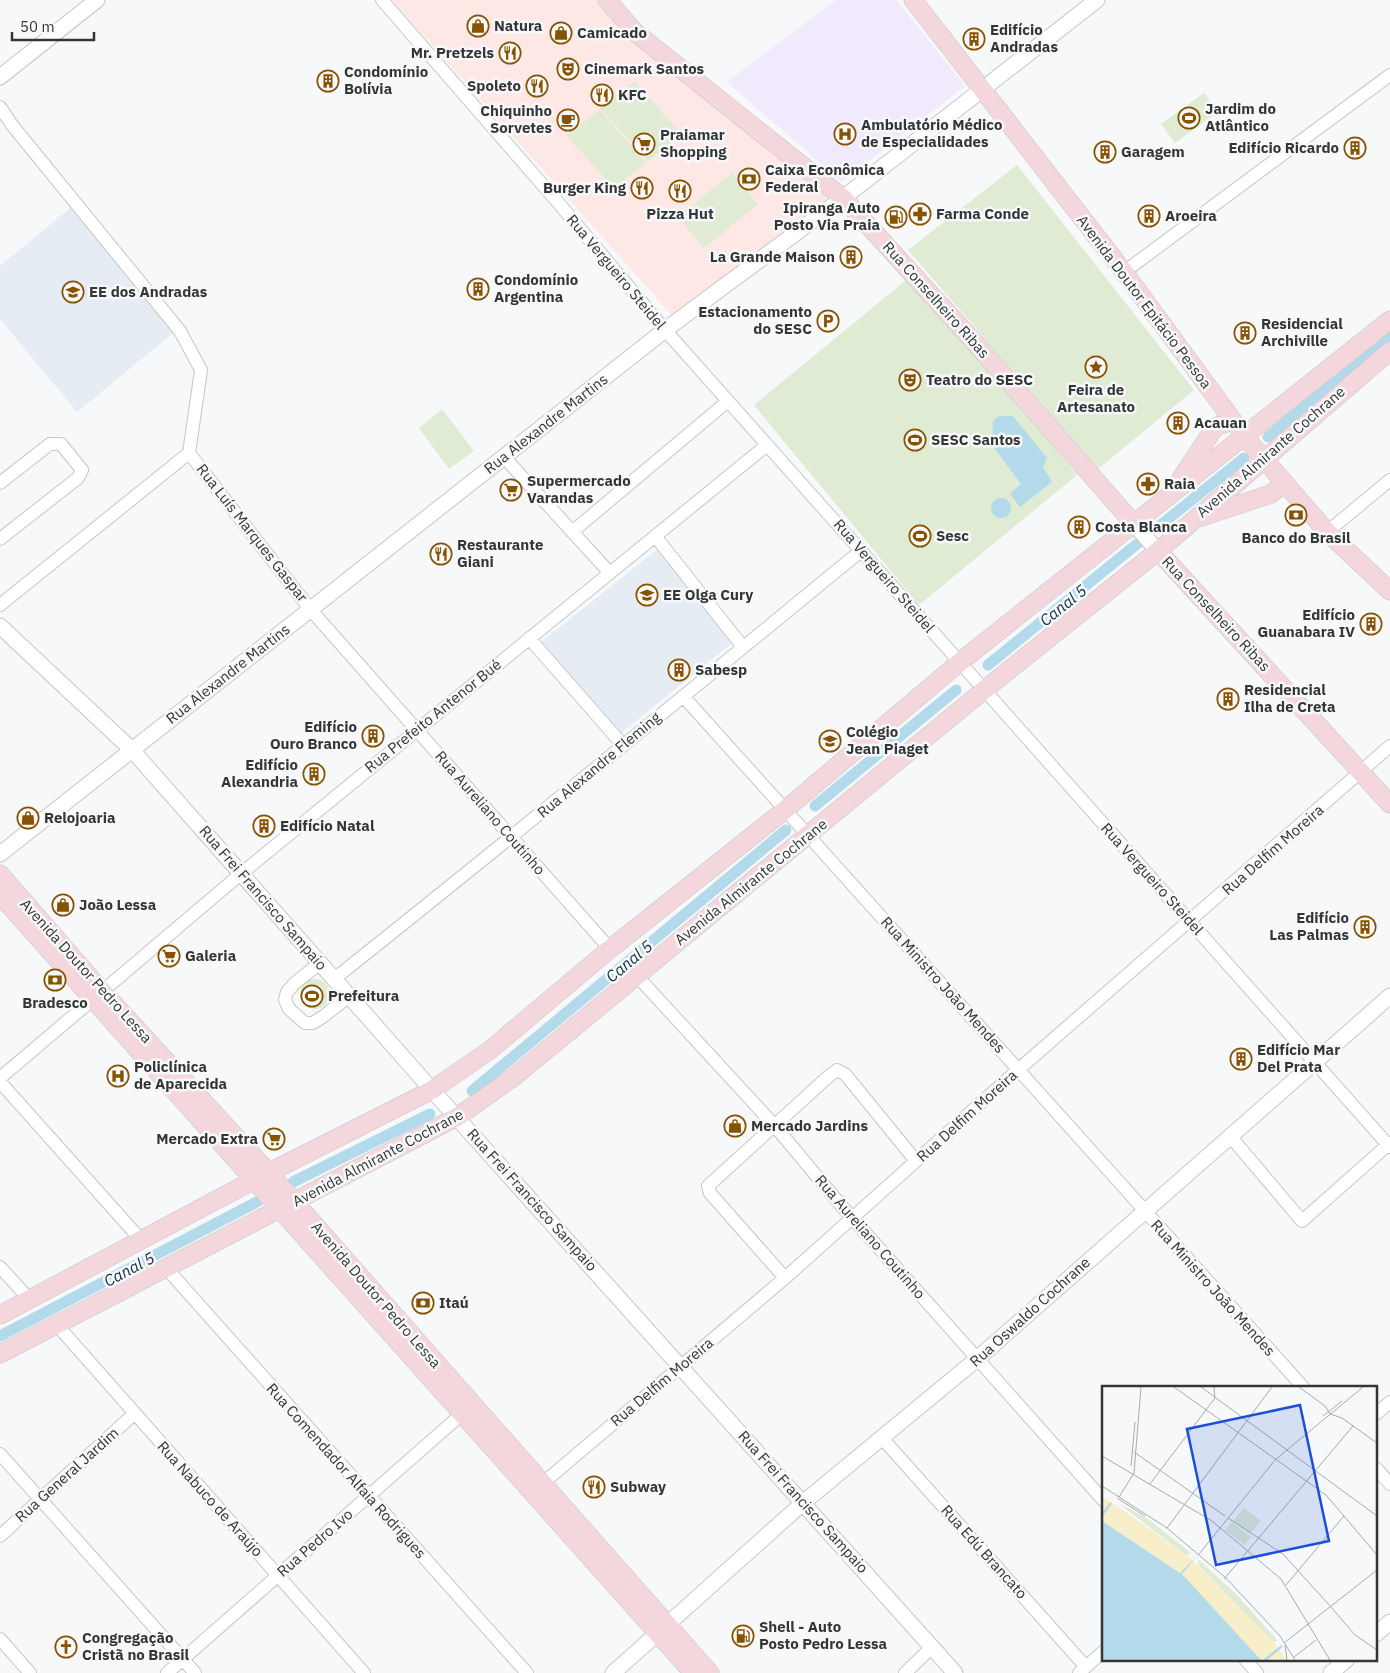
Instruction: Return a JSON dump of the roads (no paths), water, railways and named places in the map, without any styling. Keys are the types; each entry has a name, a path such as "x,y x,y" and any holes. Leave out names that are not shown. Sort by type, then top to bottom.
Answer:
{"main road":[{"name":"Rua Conselheiro Ribas","path":"607,0 636,33 843,198 977,344 1136,526"},
{"name":"Avenida Doutor Epitácio Pessoa","path":"919,2 983,90 1124,272 1231,421 1327,532 1390,591"},
{"name":"Avenida Almirante Cochrane","path":"0,1354 287,1206 456,1116 515,1076 982,687 1193,519 1254,449 1390,320"},
{"name":"Avenida Almirante Cochrane","path":"0,1315 261,1177 435,1092 490,1050 610,950 787,811 961,664 1136,526 1170,495 1254,449 1390,351"},
{"path":"1170,495 1215,427 1231,421"},
{"path":"1193,519 1271,494 1284,483"},
{"name":"Rua Conselheiro Ribas","path":"1157,549 1390,804"},
{"name":"Avenida Doutor Pedro Lessa","path":"0,874 97,995"},
{"name":"Avenida Doutor Pedro Lessa","path":"0,895 97,995 287,1206 543,1484 661,1628 693,1673"},
{"name":"Avenida Doutor Pedro Lessa","path":"287,1206 463,1414 661,1628 710,1673"}],"street":[{"path":"0,77 96,0"},
{"name":"Rua Vergueiro Steidel","path":"382,0 572,219 665,330 862,550 1313,1062 1389,1145"},
{"name":"Rua Alexandre Martins","path":"0,854 665,330 843,198 1097,0"},
{"path":"1124,272 1390,75"},
{"name":"Rua Luís Marques Gaspar","path":"0,107 12,125 180,331 201,370 189,453 310,609"},
{"path":"572,532 728,401"},
{"path":"0,482 50,444 61,444 82,470 78,478 0,539"},
{"name":"Rua Prefeito Antenor Bué","path":"0,1078 242,872 767,444"},
{"path":"0,605 189,453"},
{"path":"504,457 609,572"},
{"path":"1327,532 1390,480"},
{"name":"Rua Conselheiro Ribas","path":"1136,526 1157,549"},
{"path":"655,536 743,647"},
{"name":"Rua Alexandre Fleming","path":"334,979 511,838 622,744 862,550"},
{"name":"Rua Aureliano Coutinho","path":"310,609 610,950"},
{"name":"Rua Frei Francisco Sampaio","path":"0,626 132,750 242,872 349,996 804,1502 955,1673"},
{"path":"529,638 622,744"},
{"name":"Rua Ministro João Mendes","path":"683,696 1143,1211 1302,1386"},
{"name":"Rua Delfim Moreira","path":"543,1484 853,1219 1019,1070 1390,746"},
{"path":"320,963 287,992 285,1000 289,1009 305,1023 313,1023 349,996"},
{"name":"Rua Aureliano Coutinho","path":"636,975 774,1125 853,1219 1102,1499"},
{"name":"Rua Oswaldo Cochrane","path":"613,1673 661,1628 804,1502 977,1359 1143,1211 1390,996"},
{"path":"785,1278 710,1193 708,1186 774,1125 837,1070 845,1074 916,1161"},
{"path":"0,1082 142,1241"},
{"path":"1230,1136 1302,1221 1389,1145"},
{"path":"0,1267 30,1300"},
{"name":"Rua Comendador Alfaia Rodrigues","path":"166,1269 527,1673"},
{"name":"Rua Nabuco de Araújo","path":"56,1325 364,1673"},
{"path":"1378,1412 1390,1402"},
{"name":"Rua General Jardim","path":"0,1536 134,1414"},
{"name":"Rua Pedro Ivo","path":"167,1673 463,1414"},
{"name":"Rua Edú Brancato","path":"882,1438 1082,1670"},
{"path":"0,1454 195,1673"},
{"path":"1378,1470 1390,1484"},
{"path":"1378,1632 1390,1622"},
{"path":"0,1639 30,1673"},
{"path":"905,1673 932,1647"},
{"path":"1082,1670 1102,1653"},
{"path":"1246,1660 1257,1673"},
{"path":"1331,1673 1346,1660"}],"water":[{"path":"999,416 1013,416 1047,458 1043,467 1052,482 1020,507 1010,494 1021,484 992,445 993,421"},
{"path":"1001,498 1008,501 1011,508 1008,515 1001,518 994,515 991,508 994,501"}],"waterway":[{"name":"Canal 5","path":"1268,437 1390,334"},
{"name":"Canal 5","path":"1157,528 1244,458"},
{"name":"Canal 5","path":"988,665 1137,544"},
{"name":"Canal 5","path":"815,806 956,690"},
{"name":"Canal 5","path":"472,1091 786,830"},
{"name":"Canal 5","path":"293,1182 430,1114"},
{"name":"Canal 5","path":"0,1336 257,1202"}],"place":[{"name":"Natura","path":"478,26"},
{"name":"Camicado","path":"561,33"},
{"name":"Edifício Andradas","path":"974,39"},
{"name":"Mr. Pretzels","path":"510,53"},
{"name":"Cinemark Santos","path":"568,69"},
{"name":"Condomínio Bolívia","path":"328,81"},
{"name":"Spoleto","path":"537,86"},
{"name":"KFC","path":"602,95"},
{"name":"Jardim do Atlântico","path":"1189,118"},
{"name":"Chiquinho Sorvetes","path":"568,120"},
{"name":"Ambulatório Médico de Especialidades","path":"845,134"},
{"name":"Praiamar Shopping","path":"644,144"},
{"name":"Edifício Ricardo","path":"1355,148"},
{"name":"Garagem","path":"1105,152"},
{"name":"Caixa Econômica Federal","path":"749,179"},
{"name":"Burger King","path":"642,188"},
{"name":"Pizza Hut","path":"680,191"},
{"name":"Farma Conde","path":"920,214"},
{"name":"Aroeira","path":"1149,216"},
{"name":"Ipiranga Auto Posto Via Praia","path":"896,217"},
{"name":"La Grande Maison","path":"851,257"},
{"name":"Condomínio Argentina","path":"478,289"},
{"name":"EE dos Andradas","path":"73,292"},
{"name":"Estacionamento do SESC","path":"828,321"},
{"name":"Residencial Archiville","path":"1245,333"},
{"name":"Feira de Artesanato","path":"1096,367"},
{"name":"Teatro do SESC","path":"910,380"},
{"name":"Acauan","path":"1178,423"},
{"name":"SESC Santos","path":"915,440"},
{"name":"Raia","path":"1148,484"},
{"name":"Supermercado Varandas","path":"511,490"},
{"name":"Banco do Brasil","path":"1296,515"},
{"name":"Costa Blanca","path":"1079,527"},
{"name":"Sesc","path":"920,536"},
{"name":"Restaurante Giani","path":"441,554"},
{"name":"EE Olga Cury","path":"647,595"},
{"name":"Edifício Guanabara IV","path":"1371,624"},
{"name":"Sabesp","path":"679,670"},
{"name":"Residencial Ilha de Creta","path":"1228,699"},
{"name":"Edifício Ouro Branco","path":"373,736"},
{"name":"Colégio Jean Piaget","path":"830,741"},
{"name":"Edifício Alexandria","path":"314,774"},
{"name":"Relojoaria","path":"28,818"},
{"name":"Edifício Natal","path":"264,826"},
{"name":"João Lessa","path":"63,905"},
{"name":"Edifício Las Palmas","path":"1365,927"},
{"name":"Galeria","path":"169,956"},
{"name":"Bradesco","path":"55,980"},
{"name":"Prefeitura","path":"312,996"},
{"name":"Edifício Mar Del Prata","path":"1241,1059"},
{"name":"Policlínica de Aparecida","path":"118,1076"},
{"name":"Mercado Jardins","path":"735,1126"},
{"name":"Mercado Extra","path":"274,1139"},
{"name":"Itaú","path":"423,1303"},
{"name":"Subway","path":"594,1487"},
{"name":"Shell - Auto Posto Pedro Lessa","path":"743,1636"},
{"name":"Congregação Cristã no Brasil","path":"66,1647"}]}
